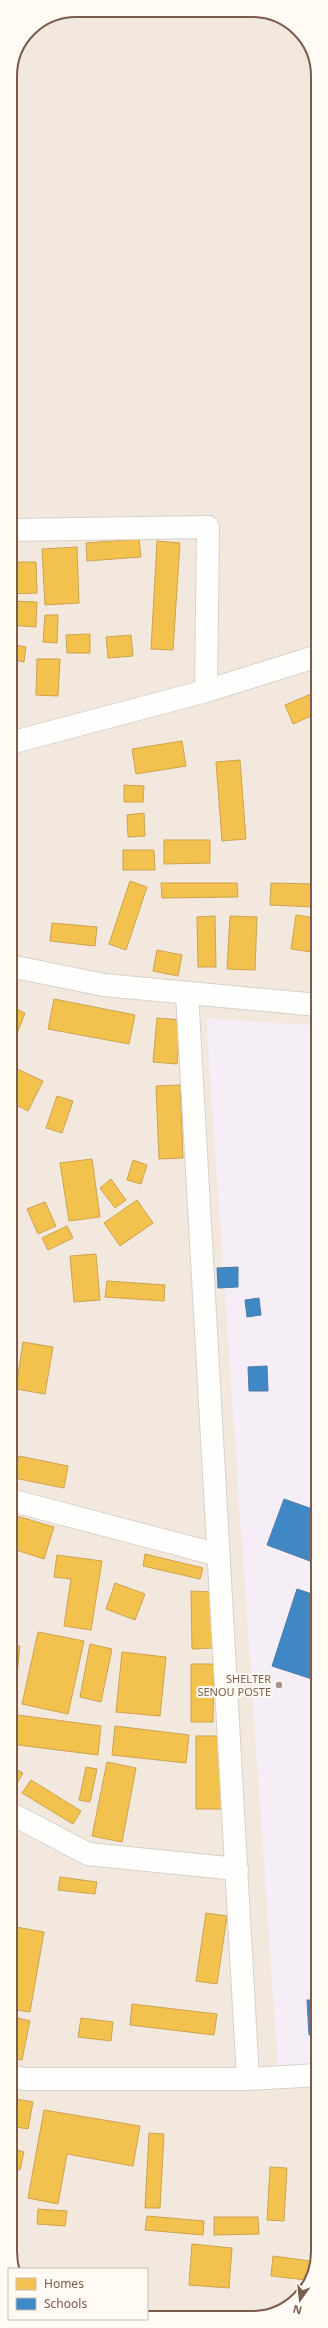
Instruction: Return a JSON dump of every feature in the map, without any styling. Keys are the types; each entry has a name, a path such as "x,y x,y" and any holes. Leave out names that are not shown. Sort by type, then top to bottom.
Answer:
{"street":[{"path":"17,530 208,527 206,691"},
{"path":"17,741 206,691 311,658"},
{"path":"17,967 104,985 311,1004"},
{"path":"187,993 248,2079"},
{"path":"17,1502 219,1555"},
{"path":"17,1817 88,1854 237,1870"},
{"path":"17,2078 24,2079 248,2079 311,2075"}],"shaded area":[{"path":"76,17 252,17 267,19 285,27 299,40 308,57 311,72 311,2252 310,2264 304,2280 280,2280 280,2304 275,2307 256,2311 148,2311 148,2268 19,2268 17,2256 17,76 21,53 34,34 53,21"},
{"path":"206,1018 311,1026 311,2065 278,2067"}],"building: Homes":[{"path":"139,539 141,557 87,561 86,543"},
{"path":"157,541 180,543 173,650 151,649"},
{"path":"77,547 79,603 45,605 42,549"},
{"path":"17,562 36,562 37,593 17,594"},
{"path":"17,601 37,602 36,627 17,626"},
{"path":"45,615 58,615 57,643 43,642"},
{"path":"90,634 90,653 67,653 66,635"},
{"path":"131,635 133,656 108,658 106,637"},
{"path":"17,645 26,647 24,662 17,660"},
{"path":"37,659 60,659 58,696 36,695"},
{"path":"311,694 311,716 293,724 285,705"},
{"path":"182,741 186,766 136,774 132,749"},
{"path":"240,760 246,839 222,841 216,762"},
{"path":"124,785 144,786 143,802 124,802"},
{"path":"144,813 145,836 128,837 127,815"},
{"path":"164,840 210,840 210,863 164,864"},
{"path":"123,850 154,850 155,870 123,870"},
{"path":"130,881 147,887 126,950 109,944"},
{"path":"161,883 237,883 238,897 162,898"},
{"path":"271,883 311,884 311,907 270,905"},
{"path":"296,915 311,917 311,952 291,949"},
{"path":"215,916 216,967 198,967 197,917"},
{"path":"230,916 257,917 255,970 227,969"},
{"path":"52,923 97,927 95,946 50,941"},
{"path":"157,950 182,955 178,976 153,971"},
{"path":"54,999 135,1015 129,1044 48,1029"},
{"path":"17,1009 25,1013 17,1034"},
{"path":"157,1018 181,1020 177,1064 153,1062"},
{"path":"17,1069 43,1081 28,1111 17,1106"},
{"path":"180,1085 183,1158 159,1159 156,1086"},
{"path":"57,1096 73,1101 62,1133 46,1128"},
{"path":"92,1159 100,1217 69,1221 60,1163"},
{"path":"133,1160 147,1165 141,1184 127,1180"},
{"path":"111,1179 126,1200 115,1208 100,1188"},
{"path":"137,1200 153,1223 120,1246 104,1223"},
{"path":"45,1202 56,1226 38,1234 27,1209"},
{"path":"67,1226 73,1238 48,1250 42,1238"},
{"path":"96,1254 100,1300 74,1302 70,1256"},
{"path":"107,1281 165,1285 164,1301 105,1297"},
{"path":"23,1342 53,1347 45,1394 17,1389"},
{"path":"19,1456 68,1466 64,1488 17,1479 17,1465"},
{"path":"17,1516 54,1527 44,1559 17,1550"},
{"path":"145,1554 203,1568 200,1579 143,1566"},
{"path":"57,1555 102,1561 91,1630 64,1626 71,1579 54,1577"},
{"path":"115,1583 145,1594 135,1620 106,1609"},
{"path":"191,1591 213,1592 213,1648 192,1649"},
{"path":"38,1632 84,1641 68,1714 22,1704"},
{"path":"90,1644 112,1649 101,1702 80,1697"},
{"path":"17,1645 20,1646 17,1674"},
{"path":"122,1652 166,1657 160,1716 116,1712"},
{"path":"191,1664 214,1664 213,1722 191,1722"},
{"path":"17,1715 101,1726 98,1755 17,1745"},
{"path":"115,1726 189,1735 186,1763 112,1755"},
{"path":"196,1736 226,1736 226,1809 196,1809"},
{"path":"107,1762 136,1768 122,1842 92,1836"},
{"path":"86,1767 97,1769 90,1802 79,1800"},
{"path":"17,1770 23,1773 17,1783"},
{"path":"31,1780 81,1811 73,1824 22,1793"},
{"path":"60,1877 97,1882 95,1894 58,1890"},
{"path":"206,1913 227,1916 217,1984 196,1981"},
{"path":"17,1927 44,1932 30,2012 17,2010"},
{"path":"132,2004 217,2014 214,2035 130,2025"},
{"path":"17,2018 30,2021 22,2060 17,2059"},
{"path":"81,2018 113,2022 111,2041 78,2037"},
{"path":"17,2099 33,2102 28,2129 17,2127"},
{"path":"44,2110 140,2126 133,2166 67,2154 58,2204 28,2198"},
{"path":"149,2133 164,2134 160,2208 145,2208"},
{"path":"17,2150 24,2152 20,2170 17,2169"},
{"path":"270,2167 287,2168 284,2221 267,2220"},
{"path":"38,2209 67,2211 65,2226 37,2224"},
{"path":"147,2216 204,2221 203,2235 145,2230"},
{"path":"214,2217 258,2217 259,2234 214,2235"},
{"path":"192,2244 232,2248 229,2288 189,2285"},
{"path":"273,2256 310,2261 307,2275 304,2280 271,2276"}],"building: Schools":[{"path":"238,1267 238,1287 218,1288 217,1268"},
{"path":"259,1298 261,1315 247,1317 245,1300"},
{"path":"267,1366 268,1391 249,1391 248,1367"},
{"path":"284,1499 311,1509 311,1561 267,1545"},
{"path":"297,1589 311,1594 311,1679 272,1666"},
{"path":"307,2000 311,2000 311,2035 309,2035"}],"place":[{"name":"SHELTER SENOU POSTE","path":"279,1685"}]}
